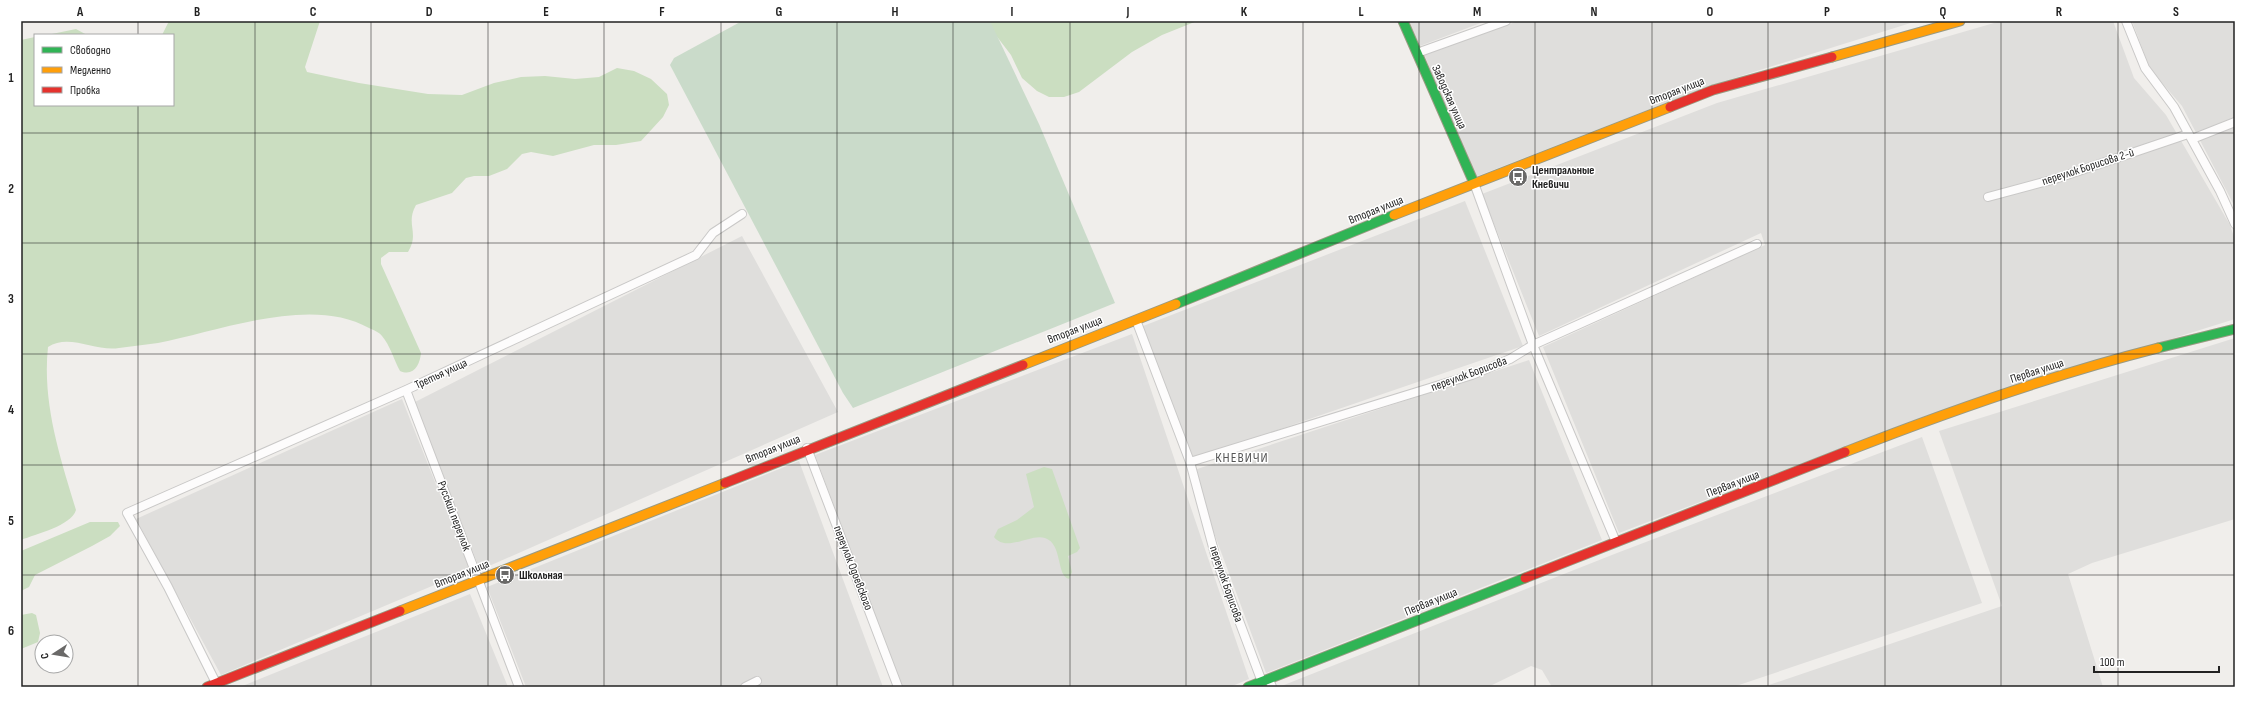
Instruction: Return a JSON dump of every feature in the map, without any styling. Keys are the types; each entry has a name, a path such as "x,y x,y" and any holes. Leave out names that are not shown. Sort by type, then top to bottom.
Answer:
{"main road":[{"name":"Заводская улица","path":"1403,21 1474,183"},
{"name":"Вторая улица","path":"207,687 807,448 1136,320 1474,183 1713,90 1960,21"},
{"name":"Первая улица","path":"1248,687 1268,683 1616,542 1930,419 2098,363 2235,330"}],"street":[{"path":"1417,54 1506,21"},
{"path":"2126,21 2145,68 2174,107 2220,191 2235,224"},
{"name":"переулок Борисова 2-й","path":"1988,197 2055,179 2235,122"},
{"path":"1474,183 1533,345 1616,542"},
{"name":"Третья улица","path":"216,683 168,587 127,513 406,390 696,255 713,233 742,214"},
{"name":"переулок Борисова","path":"1190,462 1472,375 1510,359 1533,345 1757,244"},
{"name":"переулок Борисова","path":"1136,320 1190,462 1217,562 1268,683"},
{"name":"Русский переулок","path":"406,390 519,687"},
{"name":"переулок Одоевского","path":"807,448 898,687"},
{"path":"744,687 757,681"}],"shaded area":[{"path":"1409,21 1486,21 1420,46"},
{"path":"1518,21 1917,21 1712,85 1475,177 1424,54"},
{"path":"2001,21 2113,21 2134,78 2166,115 2230,225 2235,240 2235,319 1925,416 1619,533 1543,347 1765,245 1761,233 1539,336 1482,194 1717,103"},
{"path":"2132,21 2235,21 2235,207 2182,106 2150,69"},
{"path":"1465,201 1523,346 1187,461 1138,328"},
{"path":"742,236 838,412 480,570 415,402"},
{"path":"1132,334 1249,679 1230,687 902,687 815,455"},
{"path":"2235,338 2235,519 2092,563 2068,574 2103,687 1763,687 2002,606 1939,431"},
{"path":"1529,360 1602,540 1266,673 1191,471"},
{"path":"402,399 470,570 221,675 136,519"},
{"path":"1922,437 1982,603 1733,687 1552,687 1542,670 1531,666 1488,687 1279,687 1617,553"},
{"path":"799,461 883,687 526,687 487,587"},
{"path":"470,594 508,687 240,687"}],"green space":[{"path":"169,21 320,21 305,67 307,72 359,83 428,94 462,95 494,83 521,77 545,76 575,79 599,77 617,68 634,71 651,79 667,94 669,105 663,117 641,141 616,145 594,145 553,156 531,152 522,154 507,169 489,176 474,176 466,178 452,193 416,205 412,218 413,239 408,252 389,252 381,258 381,264 421,353 418,365 413,371 400,371 387,344 378,332 346,319 320,315 293,315 265,319 236,324 158,343 119,348 101,348 74,342 56,343 48,347 47,368 50,409 64,470 76,510 73,516 60,525 21,540 21,40 34,37 34,106 174,106 174,34 162,34"},
{"path":"742,21 990,21 1039,124 1115,303 853,408 843,393 670,65 674,58"},
{"path":"985,21 1197,21 1162,35 1132,52 1079,92 1064,97 1049,97 1037,91 1022,78 1011,55"},
{"path":"76,29 85,34 52,34"},
{"path":"1044,467 1052,469 1080,548 1077,552 1068,556 1072,572 1069,579 1065,577 1062,572 1055,547 1051,541 1039,537 1012,543 1005,543 994,537 998,529 1017,520 1034,507 1026,474"},
{"path":"90,522 118,522 120,526 110,536 35,575 29,587 21,591 21,551"},
{"path":"32,613 36,615 40,633 34,634 34,644 21,649 21,615"}],"traffic: fast":[{"path":"1403,21 1474,183"},
{"path":"1176,304 1394,215"},
{"path":"2158,348 2235,329"},
{"path":"1248,687 1525,578"}],"traffic: slow":[{"path":"1832,57 1960,21"},
{"path":"1394,215 1670,107"},
{"path":"1023,365 1176,304"},
{"path":"1845,452 2039,382 2158,348"},
{"path":"400,611 725,483"}],"traffic: jam":[{"path":"1670,107 1713,90 1832,57"},
{"path":"725,483 1023,365"},
{"path":"1525,578 1845,452"},
{"path":"207,687 400,611"}],"place":[{"name":"Центральные Кневичи","path":"1518,177"},
{"name":"Школьная","path":"505,575"}],"district":[{"name":"КНЕВИЧИ","path":"1242,457"}]}
